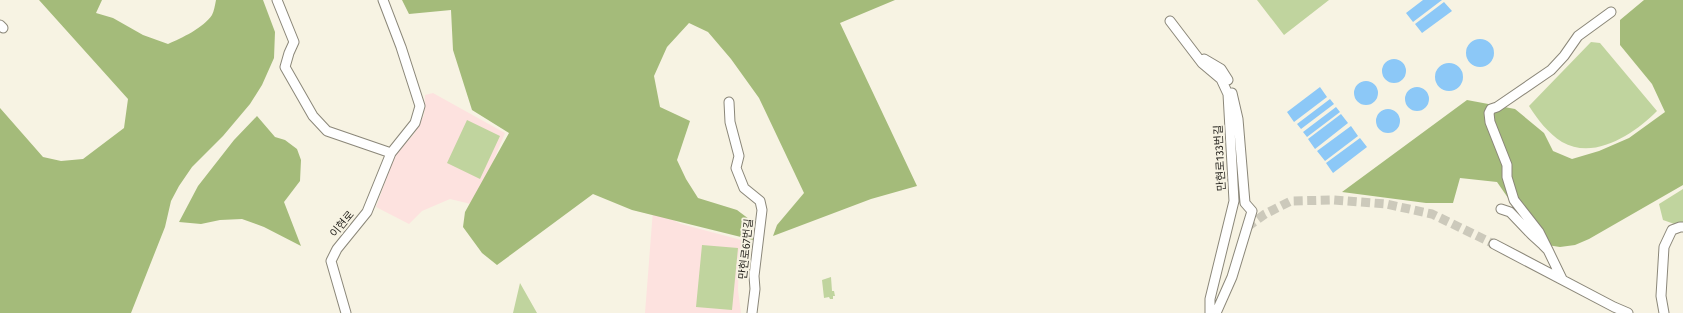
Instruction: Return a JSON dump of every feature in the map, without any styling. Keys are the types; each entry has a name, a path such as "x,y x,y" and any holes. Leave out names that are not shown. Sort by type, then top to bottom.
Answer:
{"street":[{"path":"277,0 294,42 285,66 313,116 327,131 352,138 391,153"},
{"name":"이현로","path":"346,313 331,260 337,249 367,212 391,153 415,123 420,106 401,47 383,0"},
{"path":"1562,279 1539,232 1514,200 1508,177 1507,165 1490,122 1489,113 1491,109 1551,70 1564,56 1578,36 1611,12"},
{"name":"만현로133번길","path":"1170,21 1206,67 1221,79 1228,94 1234,201 1210,299 1210,313"},
{"path":"1196,55 1221,69 1228,80 1238,118 1245,203 1252,211 1232,277 1216,313"},
{"name":"만현로67번길","path":"729,102 730,122 739,156 736,168 744,188 760,201 762,210 754,276 755,289 752,313"},
{"path":"1501,209 1510,212 1548,250"},
{"path":"1664,313 1661,296 1664,247 1672,230 1683,227"},
{"path":"1494,244 1628,313"},
{"path":"1605,313 1614,307"}],"shaded area":[{"path":"433,93 505,133 475,205 450,199 422,211 409,224 376,207 395,155 414,134 424,115 425,95"},
{"path":"653,210 681,224 745,241 739,261 738,290 741,313 645,313"}],"green space":[{"path":"39,0 102,0 96,13 113,18 143,35 168,44 186,36 208,20 214,10 216,0 263,0 275,32 274,58 262,85 250,104 223,136 192,167 171,201 165,227 131,313 0,313 0,108 43,157 61,161 83,159 124,128 128,99"},
{"path":"402,0 895,0 840,23 917,186 871,199 773,236 777,225 804,193 759,98 731,59 708,32 689,23 667,47 654,76 660,107 690,121 677,160 686,179 698,198 737,210 749,219 753,240 632,210 593,194 497,265 482,253 463,227 465,212 509,133 472,110 453,50 451,10 409,14"},
{"path":"1257,0 1329,0 1284,35"},
{"path":"1644,0 1683,0 1683,185 1589,239 1575,245 1560,247 1547,245 1524,221 1497,182 1460,178 1453,203 1426,203 1342,192 1467,100 1515,109 1544,133 1553,151 1572,159 1599,151 1629,138 1665,112 1652,84 1620,45 1620,20"},
{"path":"1591,42 1600,43 1657,111 1638,128 1614,142 1588,148 1575,147 1562,142 1552,135 1529,106"},
{"path":"257,116 275,137 285,140 297,149 301,160 300,181 284,202 301,246 264,227 242,219 220,220 201,224 179,222 198,186 234,140"},
{"path":"467,120 500,136 480,179 447,163"},
{"path":"1683,189 1683,227 1663,220 1659,204"},
{"path":"702,245 738,248 732,310 696,307"},
{"path":"831,277 832,291 834,291 835,296 833,296 833,299 830,299 829,297 824,298 822,280"},
{"path":"520,283 537,313 513,313"}],"water":[{"path":"1423,0 1442,0 1413,22 1406,13"},
{"path":"1444,2 1452,11 1422,33 1415,24"},
{"path":"1480,39 1490,43 1494,53 1490,63 1480,67 1470,63 1466,53 1470,43"},
{"path":"1389,59 1399,59 1406,66 1406,76 1399,83 1389,83 1382,76 1382,66"},
{"path":"1449,63 1459,67 1463,77 1459,87 1449,91 1439,87 1435,77 1439,67"},
{"path":"1361,81 1371,81 1378,88 1378,98 1371,105 1361,105 1354,98 1354,88"},
{"path":"1320,87 1327,97 1294,122 1287,112"},
{"path":"1412,87 1422,87 1429,94 1429,104 1422,111 1412,111 1405,104 1405,94"},
{"path":"1330,99 1334,104 1301,129 1297,124"},
{"path":"1336,107 1340,112 1307,137 1303,132"},
{"path":"1383,109 1393,109 1400,116 1400,126 1393,133 1383,133 1376,126 1376,116"},
{"path":"1341,114 1348,123 1315,149 1308,139"},
{"path":"1351,126 1358,136 1325,161 1317,151"},
{"path":"1360,138 1367,147 1333,173 1326,163"}],"tunnel":[{"path":"1247,227 1265,214 1291,201 1334,200 1386,204 1432,214 1494,244"}]}
